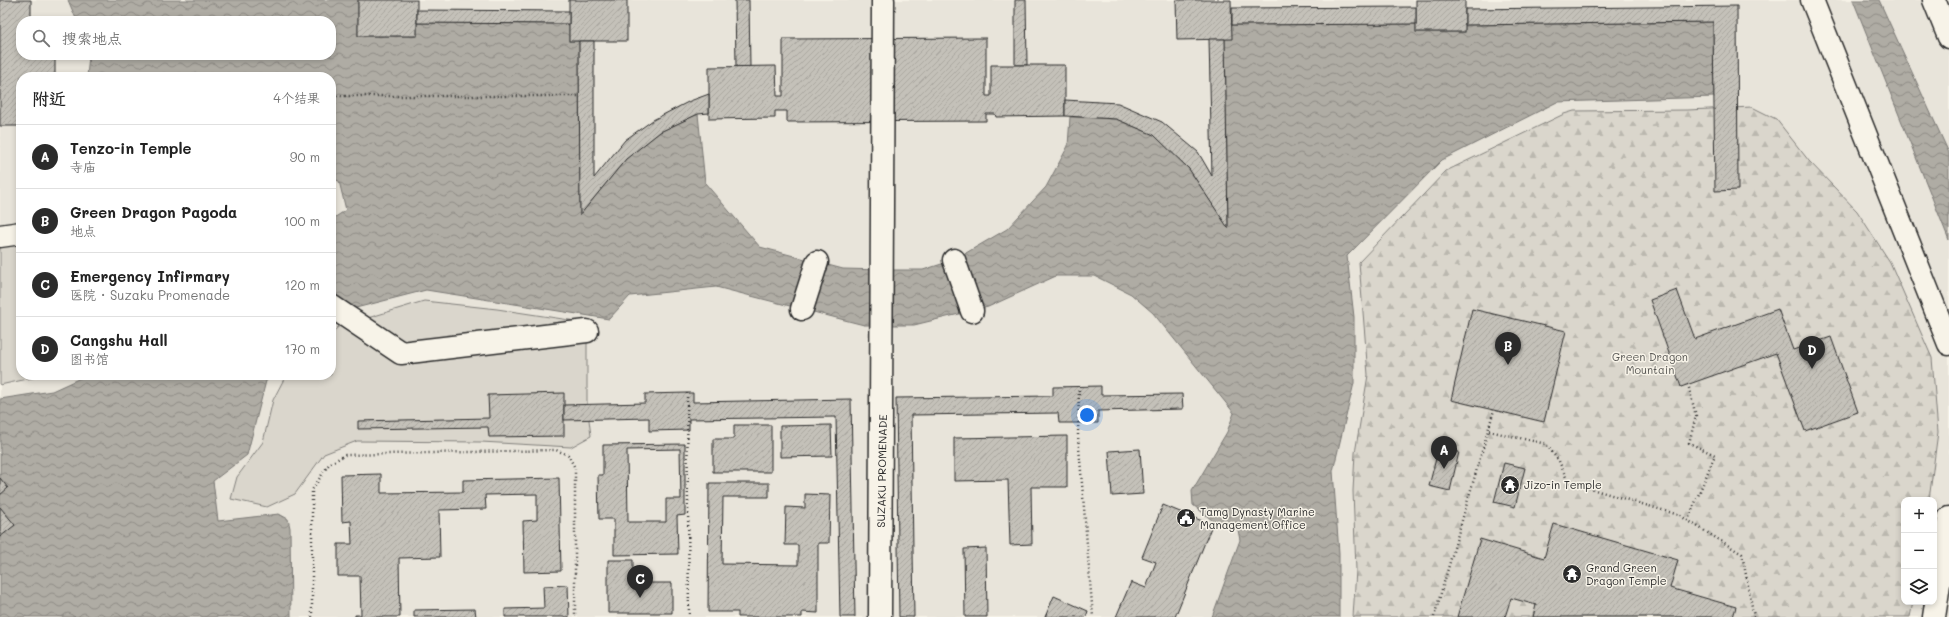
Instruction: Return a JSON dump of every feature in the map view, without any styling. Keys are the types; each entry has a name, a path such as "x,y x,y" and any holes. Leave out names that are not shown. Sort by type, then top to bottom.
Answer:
{"street":[{"name":"SUZAKU PROMENADE","path":"880,617 883,326 883,0"},
{"path":"1812,0 1949,344"},
{"path":"1934,0 1949,38"},
{"path":"0,236 16,234"},
{"path":"954,260 972,311"},
{"path":"802,309 817,262"},
{"path":"336,309 401,353 587,331"},
{"path":"1934,617 1949,518"}],"path":[{"path":"336,96 580,96"},
{"path":"1688,384 1696,416 1689,443 1715,455 1688,520"},
{"path":"1079,386 1078,435 1093,617"},
{"path":"687,393 688,617"},
{"path":"1434,617 1494,410"},
{"path":"1489,430 1546,444 1559,461 1568,482 1679,515 1742,554 1754,617"},
{"path":"312,617 312,490 329,464 345,455 556,450 568,456 575,468 575,617"}],"shaded area":[{"path":"0,0 1949,0 1949,617 0,617"}],"green space":[{"name":"Green Dragon Mountain","path":"1752,107 1776,119 1809,161 1857,211 1890,262 1932,358 1938,432 1929,497 1901,497 1901,605 1912,605 1910,617 1353,617 1356,570 1353,491 1355,453 1368,375 1359,262 1446,171 1564,114 1574,111 1688,110"},
{"path":"16,244 16,380 23,380 0,385 0,246"},
{"path":"424,301 497,309 576,321 587,331 587,404 591,436 571,447 481,442 357,441 324,454 295,494 267,507 231,499 237,477 263,442 273,400 283,380 336,380 336,329 338,327"}],"water":[{"path":"68,0 358,0 358,36 417,36 417,23 569,24 569,41 579,41 580,215 626,159 660,132 698,114 705,183 760,247 843,269 923,270 954,260 1007,229 1046,187 1068,146 1070,117 1116,119 1154,135 1189,169 1228,227 1225,39 1232,25 1416,24 1416,32 1465,32 1465,25 1713,22 1714,97 1557,102 1442,160 1347,256 1354,317 1354,383 1333,471 1339,553 1339,617 1212,617 1240,540 1237,525 1226,523 1217,524 1193,505 1192,491 1227,432 1234,413 1153,313 1131,294 1095,276 1056,276 988,307 914,325 864,325 716,287 630,296 609,319 426,290 344,311 336,320 336,217 346,210 339,181 336,180 336,72 87,72 89,60 336,60 336,16 75,16"},
{"path":"1853,0 1879,0 1949,153 1949,240"},
{"path":"76,380 267,380 247,455 213,481 218,521 279,514 288,519 290,528 291,617 0,617 0,399 52,391"}],"building":[{"path":"0,0 31,0 31,16 16,16 16,60 55,60 55,72 16,72 16,126 0,126"},
{"path":"358,0 417,0 417,36 358,36"},
{"path":"569,0 627,0 627,41 569,41"},
{"path":"735,0 749,0 750,67 736,67"},
{"path":"1015,0 1026,0 1027,65 1015,65"},
{"path":"1176,0 1231,0 1232,39 1177,40"},
{"path":"1416,0 1465,0 1465,32 1416,32"},
{"path":"1737,6 1738,190 1715,191 1713,22 1465,25 1465,9"},
{"path":"1416,7 1416,24 1232,25 1232,8"},
{"path":"417,10 569,11 569,24 417,23"},
{"path":"986,38 986,96 991,96 991,65 1065,65 1065,116 996,117 995,114 986,114 986,121 787,122 787,111 775,111 775,118 709,119 709,67 776,66 777,96 783,96 783,39"},
{"path":"1209,39 1225,39 1228,228 1189,169 1154,135 1116,119 1065,116 1065,100 1118,103 1162,122 1198,152 1212,176"},
{"path":"579,41 594,41 594,178 625,140 653,120 690,101 709,94 709,113 698,114 660,132 626,159 580,215"},
{"path":"1677,290 1695,339 1778,309 1793,350 1831,337 1858,412 1805,431 1776,353 1681,387 1650,300"},
{"path":"1472,309 1566,331 1544,422 1451,400"},
{"path":"1101,386 1101,395 1182,394 1183,409 1098,411 1098,423 1059,423 1058,413 911,415 914,617 899,617 896,398 1053,396 1053,387"},
{"path":"564,393 564,436 489,437 488,427 358,429 358,421 489,418 488,395"},
{"path":"693,393 693,402 851,399 855,617 840,617 836,417 689,419 689,430 649,431 649,418 564,420 564,405 645,403 645,394"},
{"path":"734,425 771,425 771,472 713,472 713,439 734,439"},
{"path":"831,425 832,456 780,457 780,426"},
{"path":"1067,436 1067,487 1031,487 1032,544 1010,545 1008,480 954,481 954,438"},
{"path":"685,444 685,515 677,516 678,554 614,555 614,519 599,519 598,475 603,475 603,445","holes":["680,449 681,499 666,499 666,522 628,522 627,450"]},
{"path":"1439,447 1459,452 1450,491 1429,486"},
{"path":"1140,449 1143,494 1112,496 1109,451"},
{"name":"Jizo-in Temple","path":"1504,463 1525,468 1515,507 1494,502"},
{"path":"381,474 381,493 463,492 463,480 559,478 561,571 524,572 523,521 537,520 537,494 485,495 486,509 439,510 440,557 399,558 400,617 355,617 355,615 361,615 360,576 338,576 338,544 352,544 351,521 342,522 341,475"},
{"path":"0,478 8,488 0,495"},
{"path":"709,483 769,483 769,497 723,497 722,564 798,565 798,545 785,545 786,507 805,508 805,494 830,495 829,543 818,543 818,613 802,612 802,617 738,617 738,612 708,612"},
{"path":"1163,505 1212,525 1175,617 1116,617 1131,582 1146,588 1156,562 1142,557"},
{"path":"0,507 15,525 0,537"},
{"name":"Grand Green Dragon Temple","path":"1554,524 1678,560 1670,588 1736,607 1733,617 1533,617 1536,605 1511,598 1505,617 1457,617 1480,539 1544,558"},
{"path":"986,548 987,617 965,617 964,549"},
{"path":"608,560 633,560 633,583 672,583 672,613 608,613"},
{"path":"568,585 569,617 505,617 505,609 544,608 543,586"},
{"path":"1054,596 1088,611 1086,617 1045,617"},
{"path":"475,609 476,617 414,617 414,610"}],"place":[{"name":"Green Dragon Pagoda","path":"1508,365"},
{"name":"Cangshu Hall","path":"1812,369"},
{"name":"Tenzo-in Temple","path":"1444,469"},
{"name":"Jizo-in Temple","path":"1510,485"},
{"name":"Tamg Dynasty Marine Management Office","path":"1186,518"},
{"name":"Grand Green Dragon Temple","path":"1572,574"},
{"name":"Emergency Infirmary","path":"640,598"}]}
